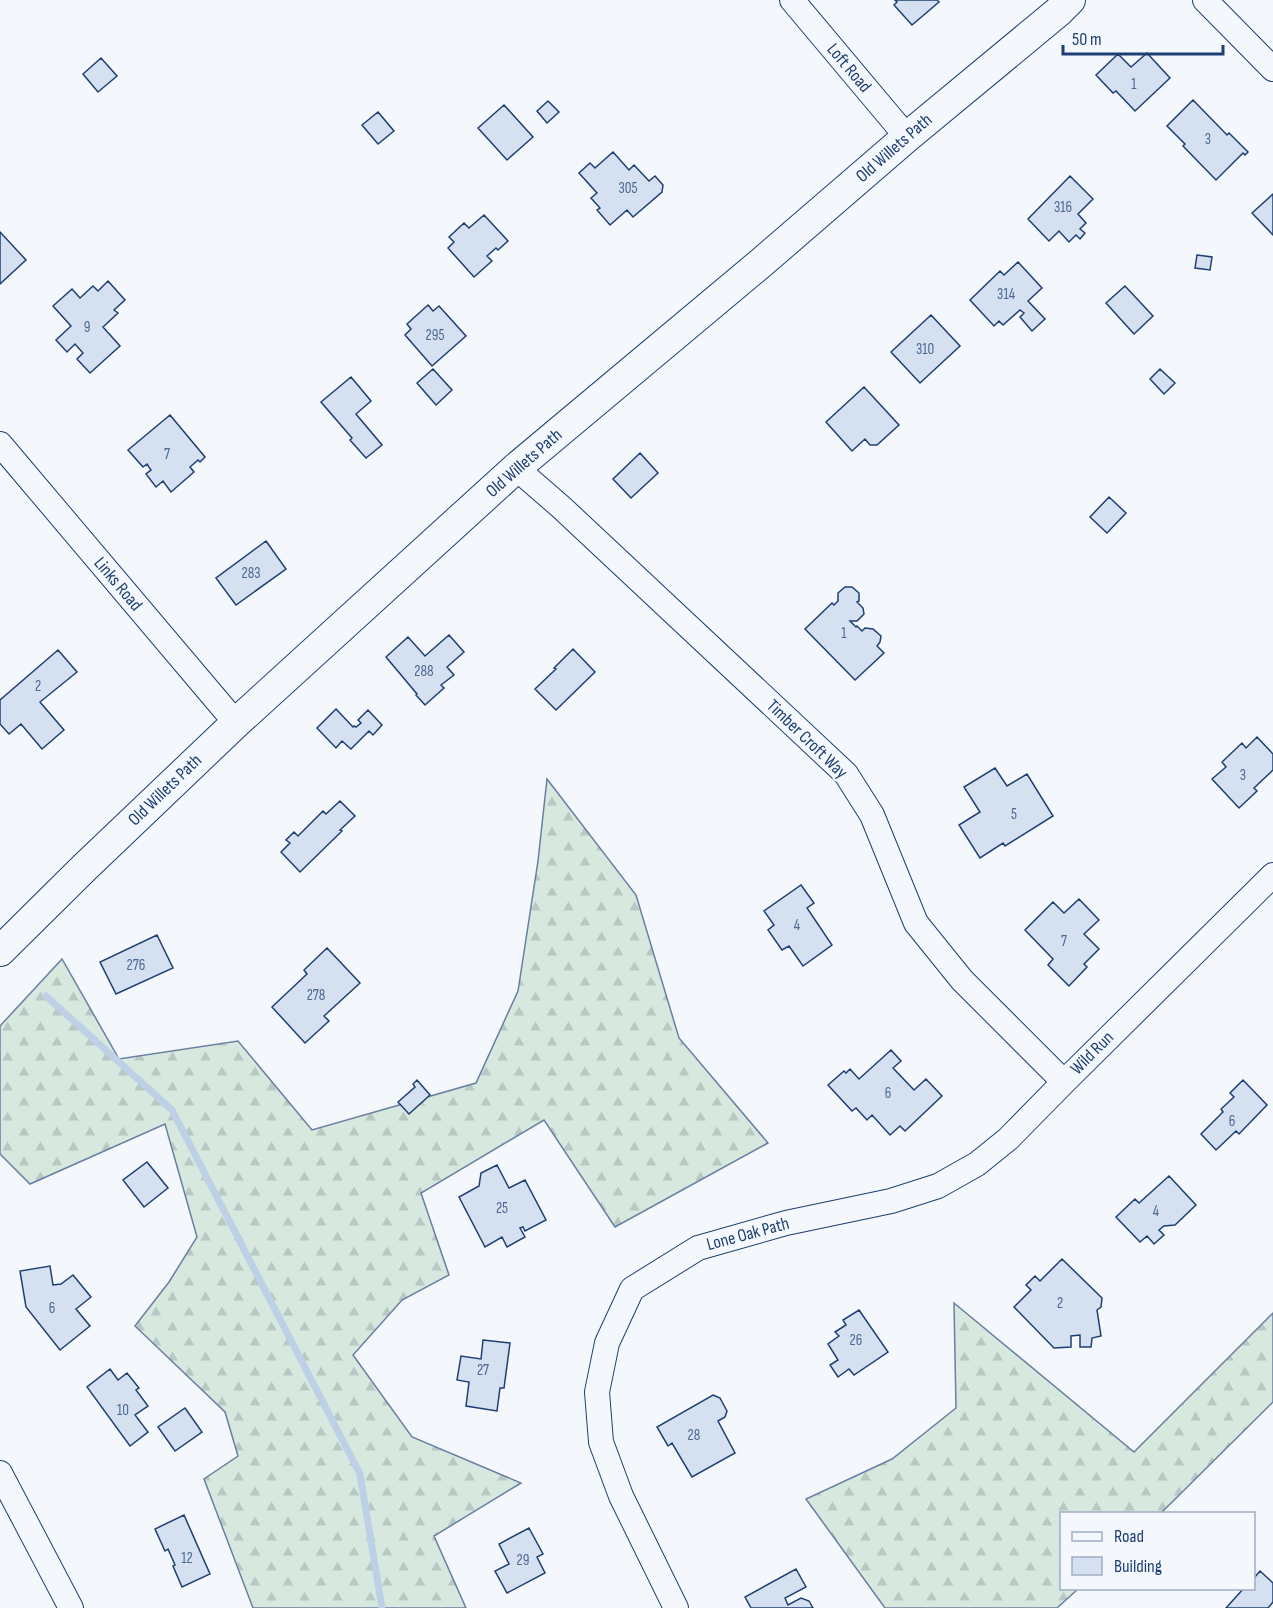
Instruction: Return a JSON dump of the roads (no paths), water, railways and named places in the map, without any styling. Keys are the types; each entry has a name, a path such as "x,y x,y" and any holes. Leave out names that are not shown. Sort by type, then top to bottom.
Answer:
{"main road":[{"name":"Old Willets Path","path":"0,951 236,723 516,468 1070,0"}],"street":[{"name":"Loft Road","path":"792,0 907,137"},
{"path":"1205,0 1273,69"},
{"name":"Links Road","path":"0,444 236,723"},
{"name":"Timber Croft Way","path":"516,468 846,774 872,815 916,923 962,980 1064,1082"},
{"name":"Wild Run","path":"891,1202 938,1186 977,1164 1008,1139 1273,875"},
{"name":"Lone Oak Path","path":"676,1608 621,1496 601,1442 597,1392 607,1343 632,1289 698,1248 786,1223 891,1202"},
{"path":"0,1473 71,1608"}],"waterway":[{"path":"46,996 172,1110 360,1474 382,1608"}]}
